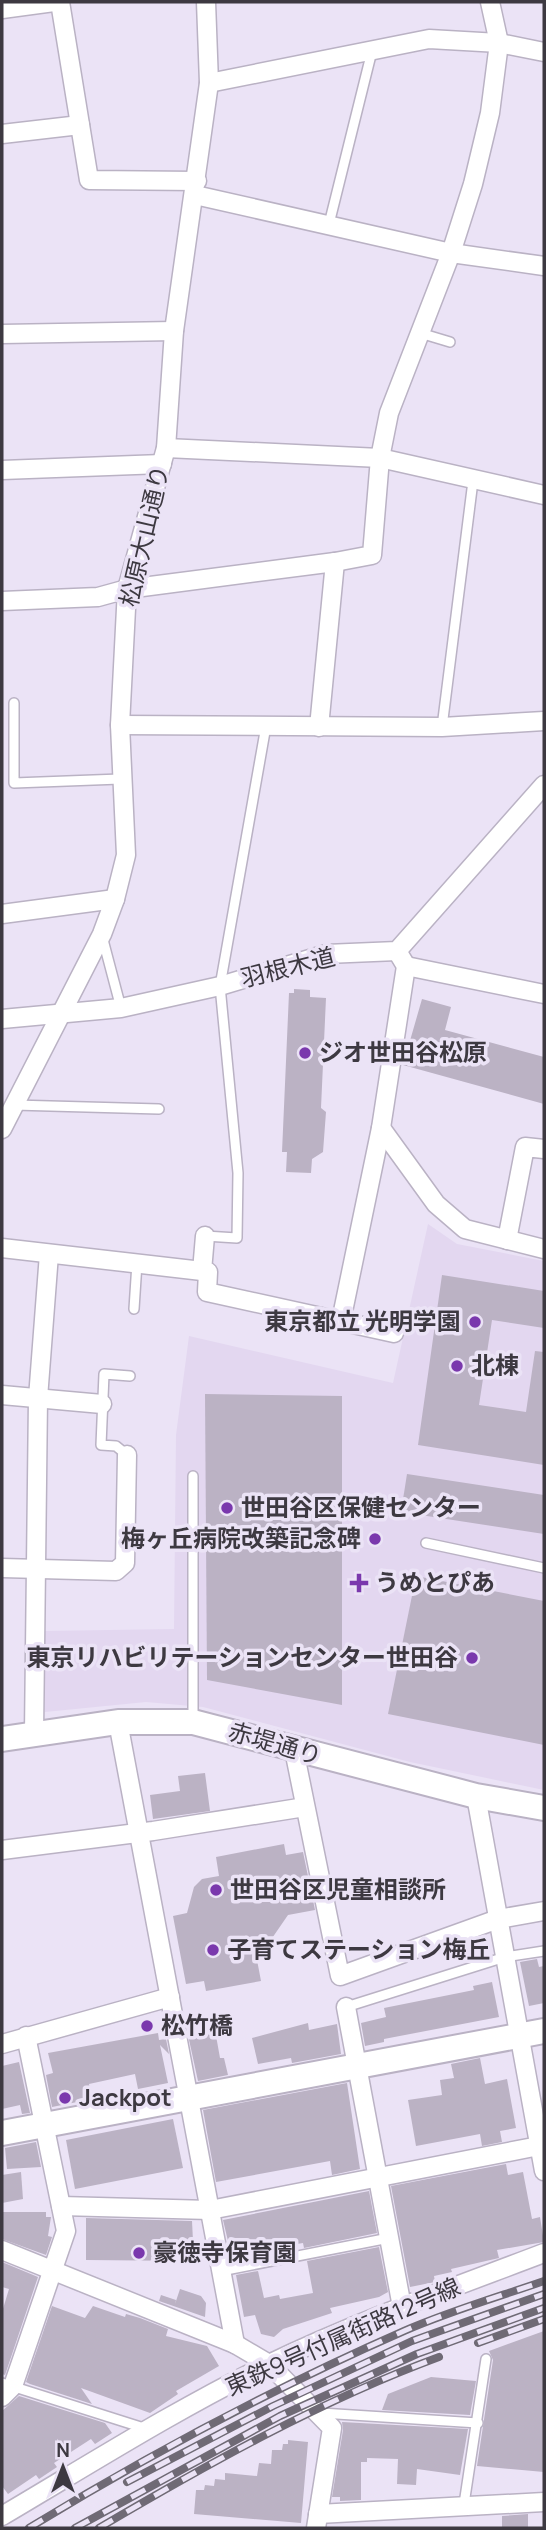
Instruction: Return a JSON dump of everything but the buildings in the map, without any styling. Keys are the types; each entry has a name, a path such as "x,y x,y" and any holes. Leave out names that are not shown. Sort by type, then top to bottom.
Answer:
{"street":[{"path":"2,9 54,2"},
{"path":"60,2 89,180 196,188 328,224 451,253 544,266"},
{"name":"松原大山通り","path":"2,1129 102,934 115,899 127,835 120,779 120,725 127,589 164,456 174,331 209,83 206,2"},
{"path":"2,601 98,597 127,589 372,555 380,458 389,413 418,332 451,253 473,184 490,113 499,43 490,2"},
{"path":"209,83 429,38 499,43 544,52"},
{"path":"2,134 80,125"},
{"path":"2,334 174,331"},
{"path":"2,470 164,456 380,458 544,495"},
{"path":"319,727 335,562"},
{"path":"120,725 442,727 544,721"},
{"path":"341,1321 381,1128 402,958 542,791"},
{"path":"2,914 115,899"},
{"name":"羽根木道","path":"2,1019 121,1008 220,986 326,954 402,958 544,994"},
{"path":"381,1128 436,1204 465,1229 544,1249"},
{"path":"506,1240 525,1147 544,1149"},
{"path":"202,1271 205,1236"},
{"path":"2,1248 208,1272 207,1292 394,1334"},
{"path":"34,1733 38,1398 49,1254"},
{"path":"2,1395 102,1404"},
{"path":"2,1568 116,1572 125,1563 127,1455"},
{"path":"118,1722 235,2344"},
{"name":"赤堤通り","path":"2,1739 118,1722 193,1722 476,1796 544,1808"},
{"path":"293,1750 341,1976 498,1919 544,1911"},
{"path":"476,1796 519,2035 542,2145 544,2171"},
{"path":"2,1850 139,1833 305,1807"},
{"path":"2,2044 170,1997"},
{"path":"346,2007 402,2307"},
{"path":"2,2133 544,2031"},
{"path":"5,2389 54,2273 66,2231 26,2036"},
{"path":"61,2206 210,2210 542,2145"},
{"path":"2,2250 235,2344 269,2364 331,2428 317,2521 464,2504 544,2502"},
{"name":"東鉄9号付属街路12号線","path":"2,2516 148,2429 269,2364 402,2307 544,2253"}],"lane":[{"path":"328,224 373,51"},
{"path":"418,332 450,342"},
{"path":"442,727 473,481"},
{"path":"14,703 14,783 120,779"},
{"path":"205,1236 237,1238 238,1173 220,986 266,726"},
{"path":"102,934 121,1008"},
{"path":"14,1105 159,1109"},
{"path":"134,1309 137,1263"},
{"path":"127,1455 116,1446 101,1445 102,1404 104,1374 131,1376"},
{"path":"193,1476 193,1722"},
{"path":"426,1543 544,1567"},
{"path":"346,2007 505,1957 544,1951"},
{"path":"221,2271 389,2238"},
{"path":"464,2504 486,2359"},
{"path":"5,2389 148,2429"},
{"path":"319,2413 478,2423"}],"shaded area":[{"name":"うめとぴあ","path":"428,1224 457,1244 544,1261 544,1790 410,1762 203,1707 146,1702 45,1712 44,1631 174,1629 176,1435 189,1336 393,1383"}],"railway":[{"path":"29,2528 167,2448 308,2375 421,2324 544,2281"},
{"path":"127,2482 273,2406 412,2341 544,2294"},
{"path":"75,2528 280,2416 417,2354 544,2308"},
{"path":"478,2343 544,2319"},
{"path":"99,2528 308,2413 439,2357"}],"place":[{"name":"ジオ世田谷松原","path":"305,1053"},
{"name":"東京都立 光明学園","path":"475,1322"},
{"name":"北棟","path":"457,1366"},
{"name":"世田谷区保健センター","path":"227,1508"},
{"name":"梅ヶ丘病院改築記念碑","path":"375,1539"},
{"name":"うめとぴあ","path":"359,1583"},
{"name":"東京リハビリテーションセンター世田谷","path":"472,1658"},
{"name":"世田谷区児童相談所","path":"216,1890"},
{"name":"子育てステーション梅丘","path":"213,1950"},
{"name":"松竹橋","path":"147,2026"},
{"name":"Jackpot","path":"65,2098"},
{"name":"豪徳寺保育園","path":"139,2253"}]}
